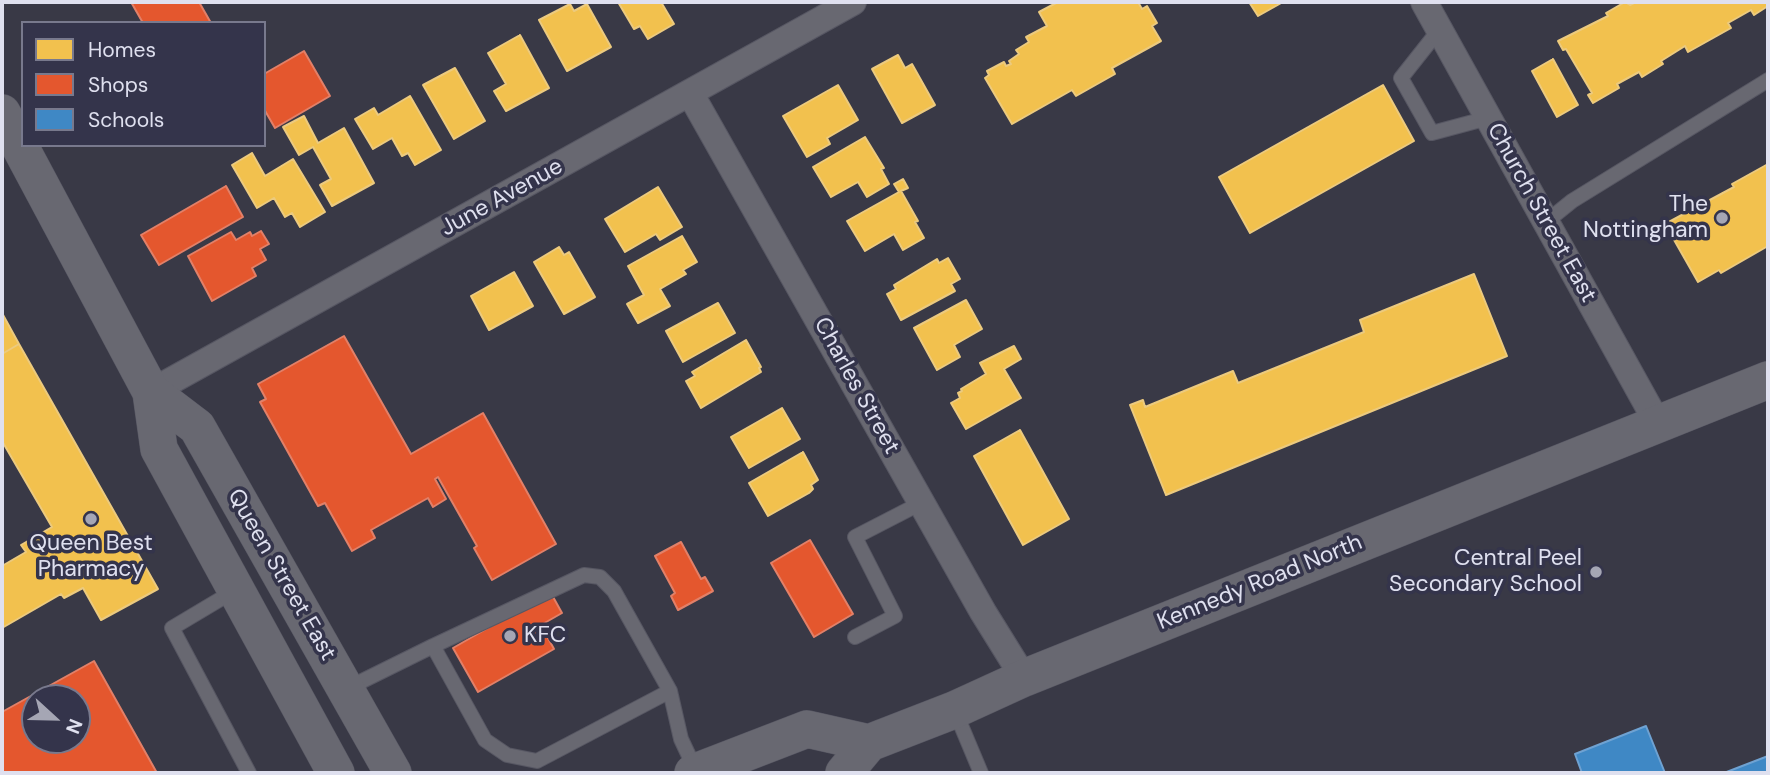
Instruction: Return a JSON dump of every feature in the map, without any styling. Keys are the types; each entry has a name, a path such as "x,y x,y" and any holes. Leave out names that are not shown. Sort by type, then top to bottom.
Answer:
{"main road":[{"name":"Queen Street East","path":"2,113 151,393 159,449 336,773"},
{"name":"Kennedy Road North","path":"869,743 954,710 1024,678 1768,380"},
{"name":"Queen Street East","path":"151,393 197,427 393,773"},
{"path":"695,773 807,729 869,743 845,773"}],"street":[{"name":"June Avenue","path":"151,393 853,2"},
{"name":"Church Street East","path":"1424,2 1658,424"},
{"name":"Charles Street","path":"690,93 993,630 1024,678"}],"lane":[{"path":"1439,30 1401,78 1413,100 1432,132 1488,118"},
{"path":"1546,222 1572,201 1768,80"},
{"path":"855,637 895,616 855,537 921,503"},
{"path":"346,689 584,575 600,577 614,591 670,691 681,739 695,773"},
{"path":"236,590 172,628 249,773"},
{"path":"433,646 485,740 507,755 537,761 670,691"},
{"path":"954,710 981,773"}],"building: Homes":[{"path":"618,2 661,2 674,24 648,39 640,26 634,29"},
{"path":"1058,2 1138,2 1142,9 1147,6 1157,23 1152,26 1161,41 1112,68 1115,74 1076,96 1072,90 1012,124 985,78 989,75 987,71 1004,62 1006,66 1011,64 1009,61 1019,54 1016,50 1029,42 1026,37 1047,26 1039,12"},
{"path":"1249,2 1283,2 1258,16"},
{"path":"1625,2 1630,5 1636,2 1768,2 1768,6 1754,15 1751,10 1728,23 1731,28 1688,52 1685,46 1661,61 1663,64 1642,77 1639,72 1617,84 1619,88 1593,103 1588,95 1592,93 1566,49 1563,50 1558,41 1608,16 1606,13"},
{"path":"570,4 574,11 587,4 611,47 567,71 539,20"},
{"path":"520,35 549,88 506,111 494,91 506,84 488,53"},
{"path":"898,55 905,68 912,64 935,105 902,123 872,69"},
{"path":"1553,59 1578,105 1557,117 1532,71"},
{"path":"455,68 485,121 454,139 423,85"},
{"path":"838,85 858,120 827,138 830,144 807,157 783,116"},
{"path":"1383,85 1414,141 1250,233 1219,177"},
{"path":"410,96 441,150 415,165 408,153 402,156 392,138 373,149 355,119 374,108 378,115"},
{"path":"304,116 318,143 344,128 374,183 332,206 320,185 331,179 313,147 299,155 283,127"},
{"path":"865,137 884,168 881,169 889,184 867,197 858,182 831,197 813,167"},
{"path":"252,153 265,176 293,159 325,212 300,227 292,213 285,217 274,198 257,208 232,165"},
{"name":"The Nottingham","path":"1768,164 1768,246 1721,273 1719,270 1698,282 1665,224 1734,187 1732,184"},
{"path":"903,179 908,188 901,191 924,238 903,250 894,234 865,251 847,221 899,192 894,184"},
{"path":"658,187 682,227 660,240 656,234 625,252 605,219"},
{"path":"682,236 697,262 683,270 686,274 660,289 670,306 638,323 627,304 644,295 628,266"},
{"path":"559,247 564,255 569,252 595,297 564,314 534,262"},
{"path":"948,258 960,279 951,284 955,291 901,320 887,294 896,289 894,285 937,259 939,263"},
{"path":"514,272 533,306 489,330 471,296"},
{"path":"1474,274 1507,356 1166,495 1130,405 1143,400 1145,407 1233,371 1238,383 1364,332 1360,320"},
{"path":"966,300 982,329 954,345 960,357 937,370 914,328"},
{"path":"718,303 735,333 683,362 666,331"},
{"path":"2,313 19,344 2,354"},
{"path":"746,340 761,367 761,372 701,408 686,381 695,376 692,372"},
{"path":"19,344 158,589 101,620 83,588 64,598 61,594 2,628 2,566 26,552 21,545 52,527 2,441 2,354"},
{"path":"1014,346 1021,359 1004,369 1021,398 966,429 951,403 960,398 958,393 961,389 986,374 980,363"},
{"path":"782,408 800,439 749,468 731,437"},
{"path":"1020,430 1069,519 1023,545 974,456"},
{"path":"803,452 818,480 811,485 813,489 809,493 768,516 749,483"}],"building: Shops":[{"path":"131,2 199,2 210,21 142,21"},
{"path":"304,51 330,96 275,128 266,112 266,73"},
{"path":"226,186 243,217 159,265 141,235"},
{"path":"261,231 269,244 260,249 266,260 252,268 256,276 212,301 188,256 231,232 236,240 250,232 252,236"},
{"path":"344,336 411,454 483,413 556,544 492,580 474,548 477,546 438,477 435,479 446,499 433,507 428,498 371,530 375,538 352,551 325,503 318,506 260,402 266,399 258,384"},
{"path":"810,540 853,614 814,637 771,563"},
{"path":"681,542 701,579 705,577 713,591 678,610 671,596 675,593 655,556"},
{"name":"KFC","path":"552,595 562,613 541,625 554,649 478,692 453,648 528,605"},
{"path":"94,661 157,773 2,773 2,712 21,701 21,754 91,754 91,684 53,684"}],"building: Schools":[{"path":"1646,726 1665,773 1582,773 1575,754"},
{"path":"1768,756 1768,773 1724,773"}],"place":[{"name":"The Nottingham","path":"1722,218"},
{"name":"Queen Best Pharmacy","path":"91,519"},
{"name":"Central Peel Secondary School","path":"1596,572"},
{"name":"KFC","path":"510,636"}]}
